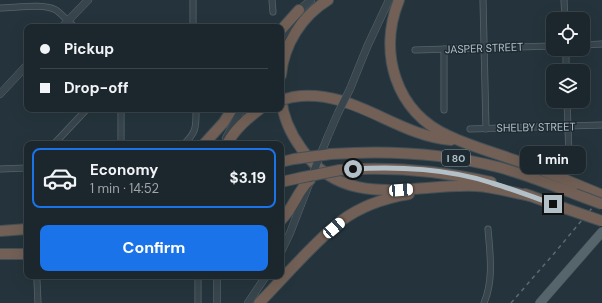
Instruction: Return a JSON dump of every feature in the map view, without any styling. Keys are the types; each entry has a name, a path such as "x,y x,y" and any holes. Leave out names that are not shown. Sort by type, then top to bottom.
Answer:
{"highway":[{"path":"284,59 295,33 305,19 328,0"},
{"path":"399,0 390,31 390,52 394,74 403,95 420,118 448,136 537,168 579,190 602,195"},
{"path":"284,27 299,10"},
{"path":"284,98 318,95 334,98 401,126 432,137 461,141"},
{"path":"207,141 224,122 230,112"},
{"path":"229,141 246,120 256,112"},
{"path":"283,112 293,137 317,167 337,180 358,188 377,191 477,186 531,196"},
{"name":"I 80","path":"284,161 331,154 357,152 430,154 498,167 579,190 602,204"},
{"name":"I 80","path":"284,181 340,170 365,168 430,171 461,175 491,182 602,221"},
{"path":"284,217 292,209 305,184 310,180"},
{"path":"284,277 325,235 342,221 359,210 395,197 453,186"},
{"path":"0,231 24,229"},
{"path":"0,234 24,234"},
{"path":"0,254 24,254"},
{"path":"258,303 282,279"}],"main road":[{"path":"540,303 602,232"}],"street":[{"path":"0,8 40,3 56,10 65,24 88,0"},
{"path":"193,0 193,24"},
{"path":"272,0 273,12"},
{"path":"284,38 299,10 310,0"},
{"path":"284,246 328,136 389,0"},
{"path":"483,0 486,128"},
{"path":"564,0 565,12"},
{"path":"590,45 602,44"},
{"name":"JASPER STREET","path":"416,50 546,46"},
{"path":"444,49 444,110"},
{"path":"0,94 24,68"},
{"path":"567,108 569,155"},
{"path":"57,141 84,112"},
{"path":"121,112 121,141"},
{"path":"188,141 195,133 196,112"},
{"path":"225,141 240,112"},
{"name":"SHELBY STREET","path":"470,128 602,126"},
{"path":"0,169 24,168"},
{"path":"484,303 488,292 491,274 488,229"},
{"path":"198,279 198,303"},
{"path":"217,279 217,303"},
{"path":"248,303 264,279"},
{"path":"38,281 38,303"}],"railway":[{"path":"511,303 602,196"}],"route":[{"path":"353,169 398,169 461,175 491,182 553,204"}]}
